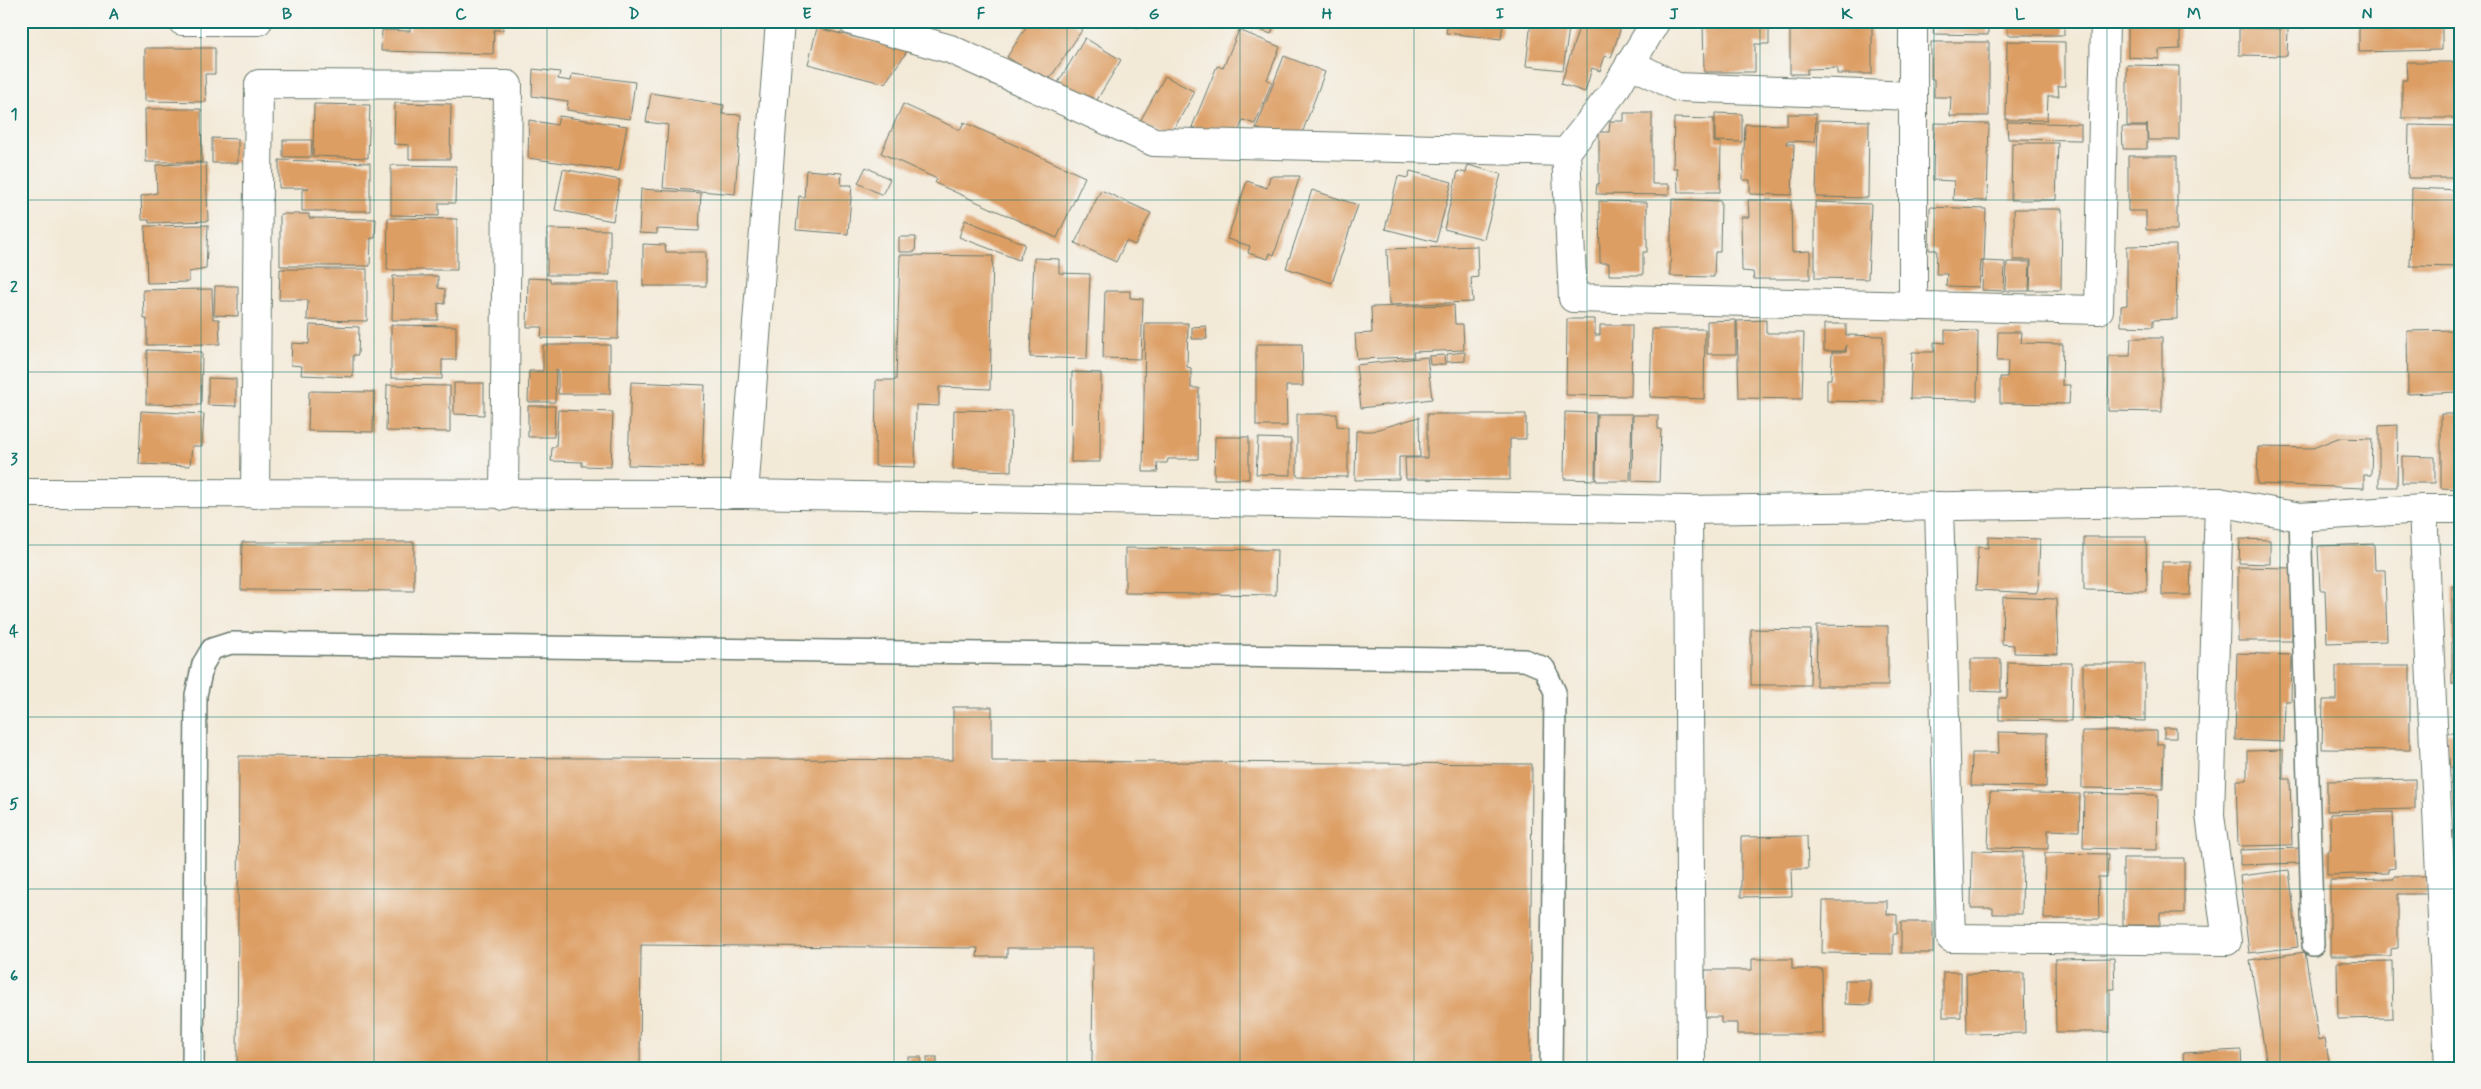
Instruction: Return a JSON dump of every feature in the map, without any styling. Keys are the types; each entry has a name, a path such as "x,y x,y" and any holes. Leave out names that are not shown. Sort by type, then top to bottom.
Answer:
{"street":[{"path":"182,21 258,21"},
{"path":"744,494 780,21"},
{"path":"852,21 950,50 1154,142 1566,152"},
{"path":"1656,21 1614,91 1566,152 1573,298 2099,310 2105,21"},
{"path":"1913,21 1913,306"},
{"path":"1630,63 1677,87 1913,96"},
{"path":"255,494 259,84 508,85 504,496"},
{"path":"21,493 504,496 744,494 1688,510 2219,502 2300,517 2423,509 2460,510"},
{"path":"1939,506 1951,938 2227,941 2210,815 2219,502"},
{"path":"2423,509 2450,1068"},
{"path":"1688,510 1691,1068"}],"lane":[{"path":"2300,517 2313,945"},
{"path":"193,1068 196,695 203,664 212,649 231,642 1525,660 1544,668 1555,692 1551,1068"}],"building":[{"path":"410,21 503,21 503,30 494,30 493,54 381,51 382,30 410,31"},
{"path":"1030,21 1068,21 1082,30 1047,83 1007,57"},
{"path":"1120,21 1142,21 1139,28"},
{"path":"1254,21 1271,21 1275,23 1271,34 1252,27"},
{"path":"1448,21 1503,21 1501,39 1446,33"},
{"path":"1531,21 1570,21 1563,70 1526,66"},
{"path":"1581,21 1614,21 1622,24 1611,58 1605,56 1600,71 1592,68 1585,92 1561,84"},
{"path":"1703,21 1769,21 1769,44 1755,44 1755,72 1704,72"},
{"path":"1790,21 1872,21 1872,74 1837,74 1837,68 1807,69 1807,74 1790,74"},
{"path":"1934,21 1988,21 1988,35 1933,34"},
{"path":"2008,21 2064,21 2064,35 2008,35"},
{"path":"2128,21 2180,21 2180,49 2159,50 2159,59 2128,57"},
{"path":"2250,21 2307,21 2307,27 2250,27"},
{"path":"2359,21 2449,21 2449,27 2442,27 2442,50 2359,52"},
{"path":"817,28 908,50 885,83 878,82 808,64"},
{"path":"2239,28 2288,29 2287,56 2239,55"},
{"path":"1239,30 1280,47 1267,80 1272,82 1255,124 1243,120 1234,143 1194,132 1196,128 1192,127 1217,66 1223,68"},
{"path":"1085,38 1121,60 1089,113 1053,91"},
{"path":"2007,41 2065,42 2065,86 2058,86 2059,96 2048,96 2047,120 2006,120"},
{"path":"1931,42 1989,42 1989,116 1950,116 1951,97 1934,97 1934,79 1931,79"},
{"path":"145,48 215,48 215,74 205,74 206,102 145,101"},
{"path":"1284,56 1325,72 1298,144 1256,128"},
{"path":"2406,62 2460,62 2460,118 2402,118 2402,80 2407,80"},
{"path":"2127,65 2179,66 2179,140 2148,140 2147,124 2147,126 2127,126"},
{"path":"533,69 560,72 558,79 571,81 572,74 635,82 630,119 567,110 568,101 532,96"},
{"path":"1165,76 1195,92 1168,139 1139,123"},
{"path":"651,93 724,105 722,114 741,115 735,194 663,188 668,125 646,122"},
{"path":"395,103 451,104 450,159 409,159 409,145 394,144"},
{"path":"314,104 370,105 368,158 313,156"},
{"path":"903,104 960,130 964,122 1085,177 1057,238 935,183 937,179 881,153"},
{"path":"145,109 201,109 202,162 146,162"},
{"path":"1624,113 1652,113 1652,184 1669,184 1669,195 1596,194 1597,184 1599,184 1599,132 1609,132 1610,121 1624,121"},
{"path":"1715,113 1742,114 1742,142 1715,141"},
{"path":"1787,114 1816,114 1815,142 1787,141 1786,144 1794,144 1792,195 1750,194 1750,180 1743,180 1745,124 1787,125"},
{"path":"559,116 627,126 619,171 528,158 529,120 557,125"},
{"path":"1674,118 1714,119 1714,142 1721,143 1720,192 1678,192 1677,168 1673,168"},
{"path":"1818,120 1869,121 1868,198 1816,197"},
{"path":"2007,122 2081,124 2081,140 2008,139"},
{"path":"1934,123 1989,124 1987,201 1953,200 1954,181 1933,180"},
{"path":"2409,125 2460,126 2460,168 2456,168 2457,178 2408,178"},
{"path":"2122,127 2147,127 2147,149 2123,149"},
{"path":"212,138 238,139 238,163 212,163"},
{"path":"283,140 312,140 311,157 283,157"},
{"path":"2012,143 2058,143 2056,200 2011,200"},
{"path":"2128,156 2177,156 2177,230 2146,230 2146,211 2128,211"},
{"path":"279,160 370,163 370,211 302,211 302,190 309,188 279,188"},
{"path":"206,163 208,221 149,223 149,220 142,220 141,196 157,193 156,165"},
{"path":"391,165 456,166 455,203 439,203 439,216 391,215"},
{"path":"1468,165 1501,174 1484,239 1444,229 1458,171 1466,173"},
{"path":"866,167 890,179 882,195 858,183"},
{"path":"563,169 620,180 613,221 555,210"},
{"path":"806,170 842,173 841,185 852,185 848,234 796,230 799,196 804,197"},
{"path":"1410,171 1452,182 1436,242 1385,229 1398,176 1408,178"},
{"path":"1270,176 1300,176 1274,255 1270,253 1268,259 1248,253 1250,246 1227,239 1247,181 1267,188"},
{"path":"2412,188 2460,190 2460,267 2410,266"},
{"path":"641,189 701,193 699,231 657,229 657,234 639,233"},
{"path":"1101,190 1151,213 1135,245 1126,241 1116,262 1075,243"},
{"path":"1312,190 1358,205 1332,283 1286,268"},
{"path":"1672,199 1721,201 1720,252 1715,252 1714,277 1670,276"},
{"path":"1748,200 1791,200 1792,252 1810,251 1810,279 1754,279 1753,272 1742,271 1741,217 1749,217"},
{"path":"1599,201 1647,202 1647,252 1643,252 1643,275 1609,275 1609,263 1600,263"},
{"path":"1815,202 1871,204 1868,279 1815,278"},
{"path":"1930,207 1986,209 1984,261 1981,261 1979,287 1946,286 1947,274 1936,274 1937,250 1929,250"},
{"path":"2014,209 2062,209 2061,290 2030,290 2031,260 2014,260"},
{"path":"280,214 309,214 309,218 376,219 375,238 371,238 370,266 280,266"},
{"path":"388,218 457,219 457,270 387,270"},
{"path":"965,220 1025,244 1019,260 959,237"},
{"path":"208,225 206,269 189,272 189,282 147,283 145,226"},
{"path":"547,229 610,230 610,275 547,275"},
{"path":"899,237 916,237 915,252 899,252"},
{"path":"643,244 665,245 666,252 706,252 706,286 643,286"},
{"path":"2176,245 2177,319 2153,320 2153,327 2121,326 2121,306 2127,305 2127,246"},
{"path":"1477,246 1478,277 1471,278 1473,302 1389,305 1387,249"},
{"path":"900,255 993,256 990,389 939,387 939,406 916,405 915,467 875,466 876,380 896,380"},
{"path":"1034,258 1059,259 1059,273 1090,274 1087,359 1030,357"},
{"path":"1983,261 2005,262 2004,291 1982,290"},
{"path":"2007,262 2030,262 2029,291 2006,291"},
{"path":"280,269 367,269 367,321 307,320 308,300 279,300"},
{"path":"393,276 438,276 438,288 445,289 445,304 438,303 438,320 392,320"},
{"path":"528,278 550,279 550,282 619,282 618,339 541,338 542,327 527,327"},
{"path":"215,286 238,286 238,316 214,315"},
{"path":"212,289 213,319 219,319 220,344 147,345 147,319 144,319 143,290"},
{"path":"1105,291 1130,291 1130,298 1143,299 1141,359 1103,358"},
{"path":"1454,305 1455,324 1463,324 1464,350 1413,352 1414,357 1357,359 1355,334 1372,333 1371,307"},
{"path":"1567,319 1595,319 1595,335 1600,335 1600,325 1632,325 1631,396 1566,395"},
{"path":"1736,320 1736,354 1707,354 1707,321"},
{"path":"1766,320 1766,333 1804,333 1802,399 1739,398 1737,321"},
{"path":"1145,323 1188,323 1187,367 1191,368 1191,388 1199,388 1198,459 1168,459 1167,463 1157,463 1158,472 1143,472"},
{"path":"1824,324 1846,324 1846,335 1883,336 1883,402 1827,401 1827,379 1831,379 1832,352 1846,352 1846,345 1845,351 1824,351"},
{"path":"310,325 359,327 358,355 353,355 353,377 301,375 302,366 291,365 292,343 309,344"},
{"path":"391,325 456,326 456,360 442,360 442,379 391,378"},
{"path":"1206,326 1207,339 1192,339 1192,327"},
{"path":"1652,329 1705,329 1704,399 1650,397"},
{"path":"1945,330 1978,331 1977,400 1910,399 1912,352 1934,352 1934,342 1945,343"},
{"path":"2460,330 2460,392 2408,394 2407,331"},
{"path":"1998,332 2022,332 2021,343 2063,344 2062,385 2070,385 2069,404 2000,403 2000,377 2007,377 2008,361 1997,361"},
{"path":"2131,338 2162,338 2162,412 2108,411 2109,356 2130,356"},
{"path":"1256,344 1302,344 1303,386 1286,386 1287,426 1256,426"},
{"path":"543,345 610,345 610,394 558,394 558,370 556,370 555,402 528,402 529,371 543,371"},
{"path":"147,350 202,352 201,405 146,404"},
{"path":"1465,352 1465,361 1447,362 1447,354"},
{"path":"1444,355 1445,364 1430,365 1429,356"},
{"path":"1427,357 1432,399 1361,408 1356,365"},
{"path":"1072,372 1101,373 1100,462 1071,462"},
{"path":"208,378 236,379 236,406 208,405"},
{"path":"631,382 705,385 702,467 628,465"},
{"path":"454,383 484,383 484,415 454,414"},
{"path":"387,385 450,386 450,432 386,431"},
{"path":"309,391 374,392 373,432 308,431"},
{"path":"528,406 555,406 554,437 528,437"},
{"path":"558,410 613,412 611,467 582,466 582,462 551,461 552,447 556,447"},
{"path":"954,410 1012,411 1011,471 953,469"},
{"path":"141,411 204,414 202,446 192,446 190,466 139,464"},
{"path":"1565,412 1596,413 1595,480 1564,479"},
{"path":"1297,414 1337,414 1337,426 1348,427 1348,477 1297,476"},
{"path":"1427,414 1526,414 1526,439 1510,439 1510,480 1406,479 1405,458 1427,458"},
{"path":"1597,414 1632,414 1630,481 1596,481"},
{"path":"2441,414 2460,414 2460,489 2441,488"},
{"path":"1633,415 1658,415 1658,429 1661,429 1659,482 1632,481"},
{"path":"1419,417 1420,457 1399,457 1399,479 1355,480 1356,431 1372,431"},
{"path":"2398,425 2397,487 2379,487 2379,426"},
{"path":"1215,437 1249,437 1249,479 1214,479"},
{"path":"1258,438 1291,439 1291,475 1256,474"},
{"path":"2338,438 2372,439 2371,475 2364,475 2364,488 2257,484 2258,447 2313,448"},
{"path":"2402,456 2435,457 2435,483 2402,483"},
{"path":"1988,537 2040,539 2038,589 2036,593 1976,590 1978,547 1988,548"},
{"path":"2084,537 2146,537 2147,591 2084,590"},
{"path":"2240,539 2270,540 2270,564 2239,563"},
{"path":"242,542 414,542 414,591 241,590"},
{"path":"2374,544 2375,570 2385,570 2387,641 2327,643 2325,590 2320,590 2318,546"},
{"path":"1125,548 1277,550 1276,595 1125,593"},
{"path":"2162,562 2191,562 2190,595 2162,595"},
{"path":"2238,567 2293,568 2292,641 2238,641"},
{"path":"2452,586 2460,586 2460,684 2452,684"},
{"path":"2003,597 2056,599 2058,654 2014,653 2014,645 2002,644"},
{"path":"1817,625 1888,626 1888,686 1816,686"},
{"path":"1751,629 1811,630 1810,685 1751,685"},
{"path":"2237,653 2292,655 2291,701 2285,701 2284,742 2235,740"},
{"path":"1971,659 2001,659 2001,692 1971,691"},
{"path":"2008,662 2072,663 2071,721 1999,720 1999,698 2007,698"},
{"path":"2083,664 2145,664 2145,721 2083,719"},
{"path":"2336,666 2410,666 2410,750 2322,749 2323,700 2336,700"},
{"path":"953,707 992,707 992,761 1532,764 1530,1068 1092,1068 1093,948 1007,948 1007,957 977,957 978,948 641,945 640,1068 237,1068 239,756 953,760"},
{"path":"2458,727 2460,727 2460,810 2454,811 2452,767 2447,767 2446,733 2458,733"},
{"path":"2164,728 2176,728 2176,738 2164,738"},
{"path":"2082,731 2157,731 2157,744 2164,744 2163,789 2082,788"},
{"path":"1998,732 2047,733 2046,787 1971,786 1972,753 1999,753"},
{"path":"2283,750 2283,779 2290,779 2292,845 2238,846 2236,780 2247,780 2247,751"},
{"path":"2415,779 2415,809 2327,811 2327,781"},
{"path":"1990,792 2080,794 2079,831 2048,830 2048,849 1988,848"},
{"path":"2084,793 2158,795 2157,850 2083,848"},
{"path":"2393,812 2395,868 2388,869 2389,873 2327,875 2327,851 2331,850 2330,814"},
{"path":"2460,815 2460,850 2458,850 2457,816"},
{"path":"1807,836 1808,869 1791,869 1792,896 1741,897 1741,837"},
{"path":"2302,848 2302,863 2240,865 2240,850"},
{"path":"1972,851 2023,852 2022,914 1993,914 1993,908 1971,908"},
{"path":"2045,853 2108,854 2107,877 2098,877 2099,919 2044,919"},
{"path":"2123,858 2184,858 2184,913 2160,913 2160,925 2123,925"},
{"path":"2289,870 2298,947 2249,953 2240,876"},
{"path":"2394,876 2427,876 2427,894 2398,894 2398,948 2391,949 2391,956 2330,956 2330,880 2394,879"},
{"path":"1823,901 1887,901 1887,914 1897,915 1897,934 1893,934 1893,954 1822,953"},
{"path":"1901,922 1933,922 1933,953 1901,953"},
{"path":"2305,952 2319,1040 2325,1038 2330,1068 2272,1068 2271,1064 2267,1065 2250,960"},
{"path":"2114,958 2115,989 2110,989 2110,1032 2056,1032 2055,959"},
{"path":"1752,959 1792,959 1792,969 1822,969 1823,1034 1737,1034 1737,1023 1721,1023 1721,1017 1705,1017 1705,970 1752,970"},
{"path":"2392,961 2393,1018 2338,1019 2337,962"},
{"path":"1943,972 1961,972 1961,1017 1943,1017"},
{"path":"2024,973 2025,1033 1967,1034 1966,974"},
{"path":"1845,980 1870,980 1870,1005 1845,1004"},
{"path":"2241,1050 2242,1068 2184,1068 2183,1053"},
{"path":"908,1057 921,1057 921,1068 908,1068"},
{"path":"927,1057 937,1057 937,1068 927,1068"}]}
